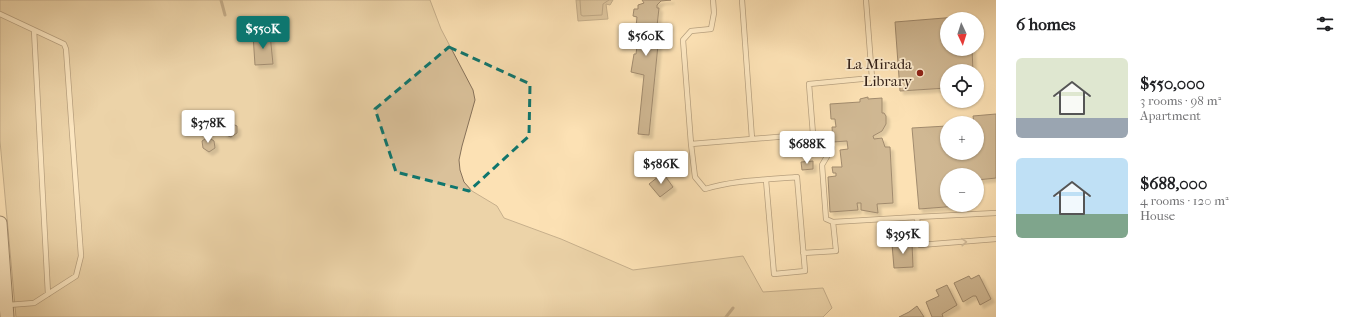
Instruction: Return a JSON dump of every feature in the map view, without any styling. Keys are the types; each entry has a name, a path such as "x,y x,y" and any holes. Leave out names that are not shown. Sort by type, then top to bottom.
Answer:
{"street":[{"path":"0,223 7,311"}],"lane":[{"path":"713,0 714,13 711,28 691,31 683,40 691,144 696,177 705,188 724,183 797,177 805,271 774,274 766,180"},
{"path":"742,0 752,139"},
{"path":"691,144 813,134 809,84 872,78 866,0"},
{"path":"0,14 64,44 66,49 81,256 76,276 34,303 7,311"},
{"path":"34,30 48,294"},
{"path":"832,148 822,165 826,219 833,222 996,213"},
{"path":"917,217 920,245 996,239"},
{"path":"803,253 836,251 833,222"}],"highlighted area":[{"path":"449,47 530,84 529,136 469,191 396,172 375,109"}],"shaded area":[{"path":"0,0 430,0 441,29 473,90 475,100 459,160 460,170 464,182 472,191 497,206 504,218 561,239 633,270 743,256 763,292 823,288 832,308 823,317 16,317 0,141"}],"water":[{"path":"576,0 613,0 610,5 606,4 608,19 578,21"}],"building":[{"path":"642,0 671,0 661,1 657,5 657,8 659,8 656,35 659,35 649,135 638,134 644,75 631,72 637,46 634,46 637,17 633,16 634,9 638,9 638,5 644,3"},
{"path":"940,18 940,56 972,56 973,64 940,64 940,88 900,91 895,22"},
{"path":"270,34 273,64 255,65 253,35"},
{"path":"868,97 868,99 882,98 882,113 886,116 886,124 882,131 873,136 874,139 882,138 885,147 890,147 893,203 877,204 878,213 861,210 861,203 857,203 858,210 830,212 828,177 836,176 836,173 833,173 832,167 842,167 840,150 848,149 847,141 833,142 832,127 836,127 835,119 831,119 830,104 860,102 860,99"},
{"path":"996,114 996,178 984,179 984,168 940,168 940,207 919,209 912,128 940,126 940,160 984,160 984,116 973,116"},
{"path":"230,123 237,126 237,133 231,137 224,134 224,127"},
{"path":"208,137 214,141 215,148 209,152 203,148 202,141"},
{"path":"813,161 813,169 802,170 801,162"},
{"path":"663,173 673,187 660,197 649,184"},
{"path":"912,243 913,267 894,268 892,244"},
{"path":"979,275 991,299 980,305 976,296 973,296 963,302 954,283 969,276 971,279"},
{"path":"947,285 957,305 942,314 943,317 932,317 926,302 939,296 936,290"},
{"path":"917,306 924,317 899,317 909,312"}],"waterway":[{"path":"221,0 225,15"},
{"path":"726,317 733,308"}],"place":[{"name":"La Mirada Library","path":"920,73"}]}
